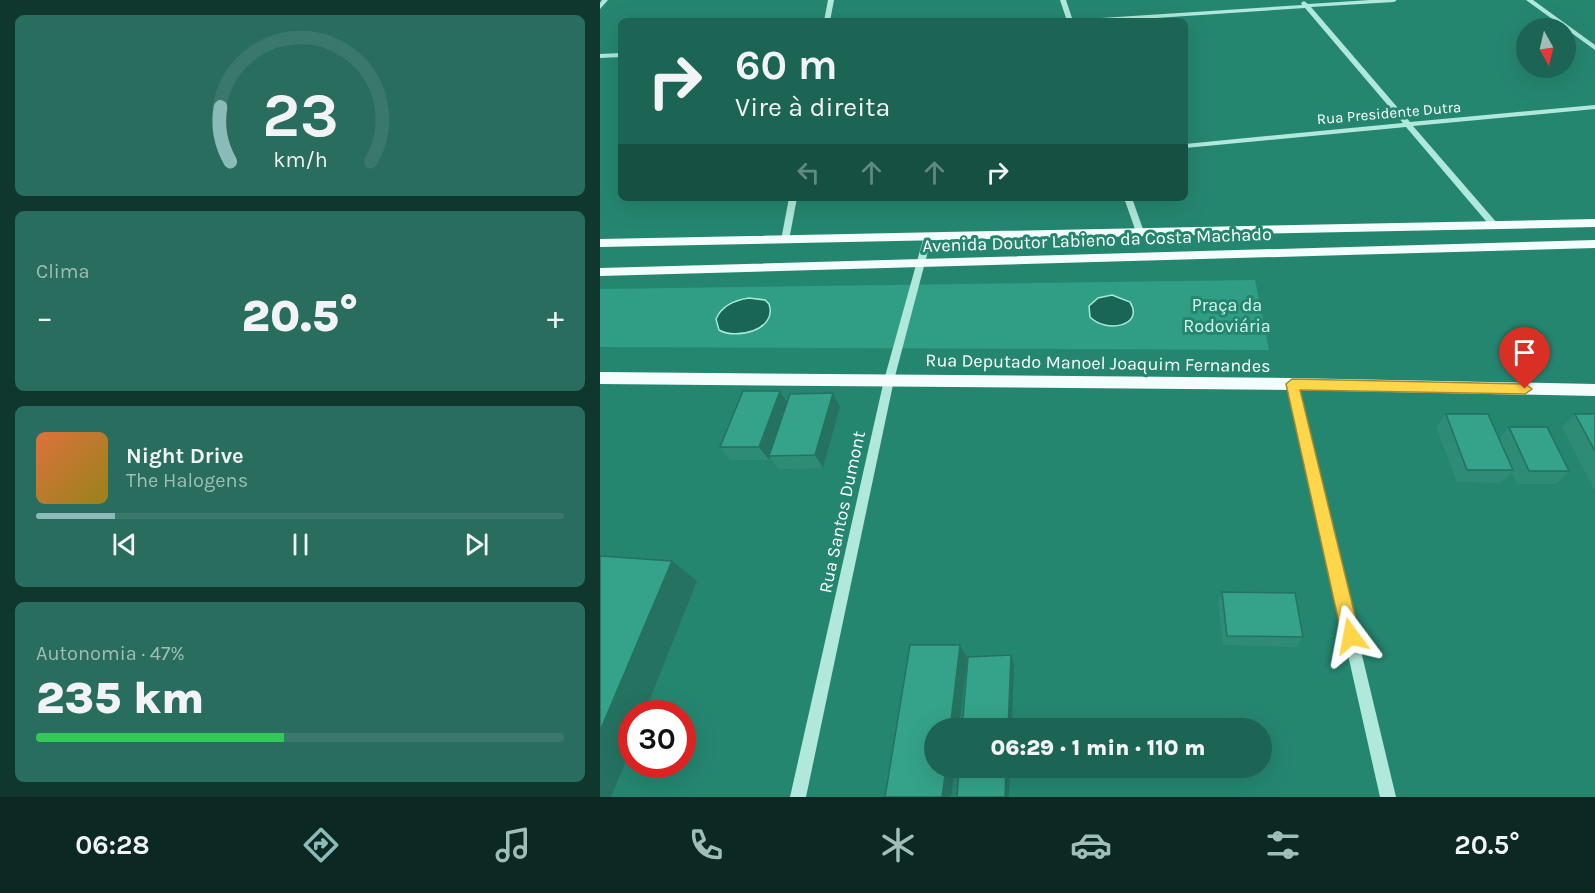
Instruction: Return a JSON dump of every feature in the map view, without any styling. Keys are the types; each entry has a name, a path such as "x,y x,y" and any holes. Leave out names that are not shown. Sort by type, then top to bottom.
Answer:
{"main road":[{"name":"Avenida Doutor Labieno da Costa Machado","path":"600,243 1595,223"},
{"name":"Avenida Doutor Labieno da Costa Machado","path":"600,272 1595,244"},
{"name":"Rua Deputado Manoel Joaquim Fernandes","path":"600,378 1292,384 1595,390"}],"street":[{"path":"600,7 605,0"},
{"path":"827,18 831,0"},
{"path":"1063,0 1069,18"},
{"path":"1122,18 1305,3 1394,0"},
{"path":"1529,0 1595,48"},
{"path":"1305,3 1494,225"},
{"path":"600,57 618,55"},
{"name":"Rua Presidente Dutra","path":"1188,146 1595,106"},
{"path":"785,240 792,201"},
{"path":"1129,201 1140,232"},
{"name":"Rua Santos Dumont","path":"798,797 889,380 928,236"},
{"path":"1292,384 1388,797"}],"green space":[{"name":"Praça da Rodoviária","path":"1255,280 1269,350 600,347 600,289"}],"water":[{"path":"1112,295 1130,302 1133,310 1128,322 1121,325 1105,325 1090,317 1089,306 1098,298"},
{"path":"749,298 765,300 769,304 770,313 762,326 745,333 735,334 719,330 716,319 722,310 734,302"}],"building":[{"path":"743,391 780,391 759,447 720,447"},
{"path":"833,393 815,455 769,456 790,394"},
{"path":"1446,414 1488,414 1513,470 1467,470"},
{"path":"1575,414 1595,414 1595,451"},
{"path":"1509,427 1547,427 1569,471 1529,471"},
{"path":"600,556 672,561 600,731"},
{"path":"1222,592 1295,593 1303,637 1227,636"},
{"path":"910,645 960,645 951,718 924,718 924,778 945,778 942,797 885,797"},
{"path":"1011,655 1008,718 963,718 968,657"},
{"path":"958,778 1006,778 1005,797 957,797"}],"route":[{"path":"1351,636 1292,384 1525,389"}]}
